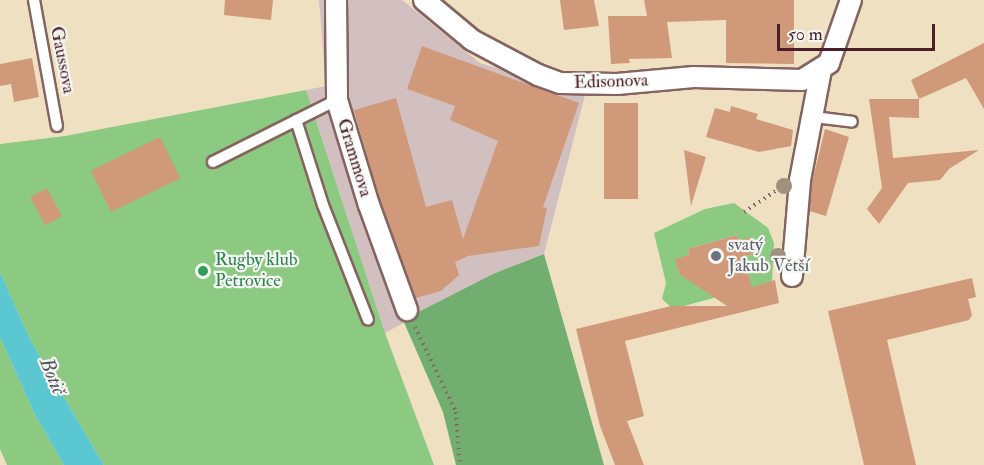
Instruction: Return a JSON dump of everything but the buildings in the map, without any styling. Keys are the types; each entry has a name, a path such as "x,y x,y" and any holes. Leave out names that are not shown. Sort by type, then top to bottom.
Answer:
{"street":[{"name":"Grammova","path":"336,0 337,100 369,205 407,310"},
{"name":"Edisonova","path":"424,0 496,56 560,83 617,84 694,77 802,80 820,70"},
{"path":"792,276 799,190 814,117 820,70 834,54 851,0"}],"lane":[{"name":"Gaussova","path":"34,0 57,126"},
{"path":"213,162 337,100"},
{"path":"814,117 852,122"},
{"path":"296,120 323,205 368,320"}],"path":[{"path":"744,212 777,187 799,190"},
{"path":"407,310 456,412 460,465"}],"shaded area":[{"path":"319,0 402,0 480,63 585,95 544,254 493,274 385,333 306,90 326,86"}],"green space":[{"name":"Rugby klub Petrovice","path":"306,90 385,333 434,465 104,465 31,341 0,272 0,144 65,136"},
{"path":"734,203 768,228 774,243 772,282 673,309 662,299 666,283 654,233 705,209","holes":["737,235 739,241 751,238 756,253 743,257 745,262 679,274 676,260 689,255 688,249"]},
{"path":"544,254 604,465 456,465 443,412 403,320 493,274"},
{"path":"0,337 35,415 64,465 7,465 0,449"}],"water":[{"path":"0,272 31,341 104,465 64,465 35,415 0,337"}],"place":[{"name":"svatý Jakub Větší","path":"716,256"},
{"name":"Rugby klub Petrovice","path":"203,271"}],"water label":[{"name":"Botič","path":"53,376"}]}
